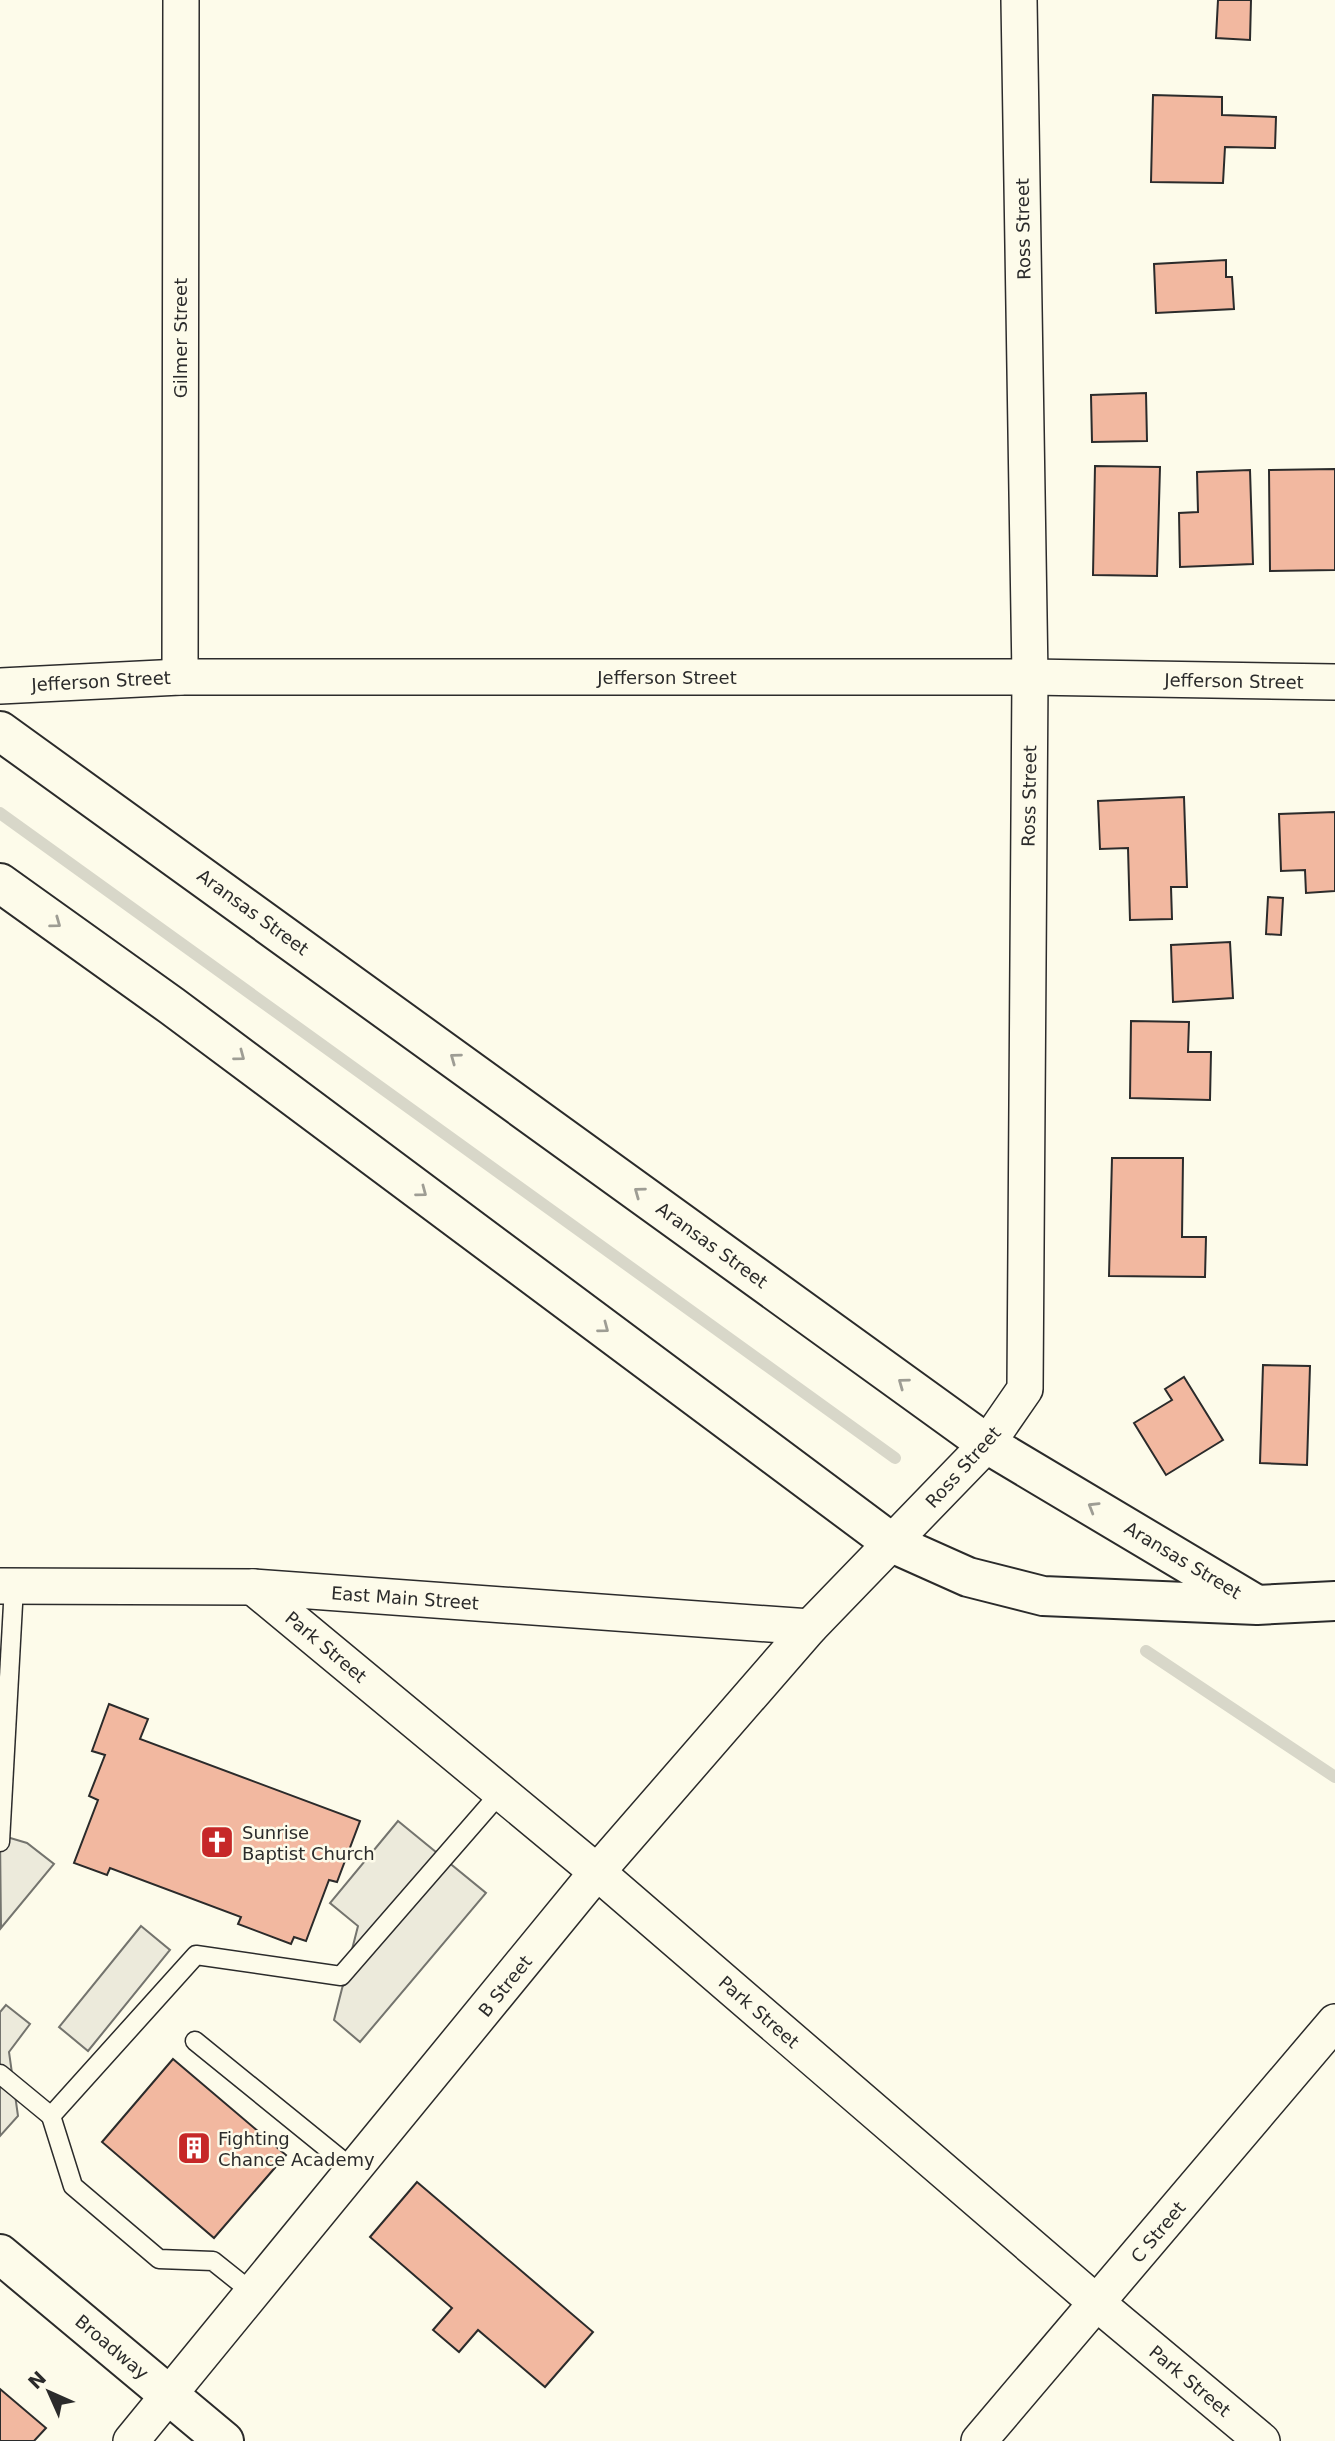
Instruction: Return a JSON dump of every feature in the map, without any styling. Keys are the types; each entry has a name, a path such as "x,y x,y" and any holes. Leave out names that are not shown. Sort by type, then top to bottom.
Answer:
{"street":[{"name":"Gilmer Street","path":"180,677 181,0"},
{"name":"Ross Street","path":"892,1543 988,1444 1025,1389 1030,677 1018,0"},
{"name":"Jefferson Street","path":"0,686 180,677 1030,677 1335,682"},
{"name":"Aransas Street","path":"0,731 988,1444 1257,1605"},
{"name":"Aransas Street","path":"0,883 172,1006 892,1543 968,1577 1043,1596 1257,1605"},
{"name":"B Street","path":"131,2441 597,1872 810,1627 892,1543"},
{"name":"East Main Street","path":"7,1586 253,1587 810,1627"},
{"name":"Park Street","path":"253,1587 597,1872 1098,2304 1262,2441"},
{"path":"1257,1605 1335,1601"},
{"name":"C Street","path":"979,2441 1335,2022"},
{"name":"Broadway","path":"0,2254 224,2441"}],"lane":[{"path":"0,1842 7,1586"},
{"path":"51,2116 197,1955 341,1976 501,1792"},
{"path":"195,2041 354,2170"},
{"path":"0,2074 51,2116 73,2186 159,2259 213,2261 253,2293"}],"shaded area":[{"path":"398,1821 486,1893 360,2042 334,2020 358,1926 330,1903"},
{"path":"0,1835 27,1843 54,1864 1,1928"},
{"path":"141,1926 170,1950 88,2051 59,2027"},
{"path":"6,2005 30,2024 9,2052 18,2116 0,2136 0,2012"}],"building":[{"path":"1218,0 1251,0 1250,40 1216,38"},
{"path":"1153,95 1222,97 1222,115 1276,117 1275,148 1225,147 1223,183 1151,182"},
{"path":"1226,260 1226,277 1232,277 1234,309 1156,313 1154,264"},
{"path":"1146,393 1147,441 1092,442 1091,395"},
{"path":"1095,466 1160,467 1157,576 1093,575"},
{"path":"1335,469 1335,570 1270,571 1269,470"},
{"path":"1250,470 1253,564 1180,567 1179,513 1198,512 1197,472"},
{"path":"1184,797 1187,887 1171,887 1172,919 1130,920 1128,848 1100,849 1098,801"},
{"path":"1335,812 1335,891 1306,893 1305,870 1281,871 1279,814"},
{"path":"1268,897 1283,898 1281,935 1266,934"},
{"path":"1230,942 1233,998 1173,1002 1171,945"},
{"path":"1131,1021 1189,1022 1188,1052 1211,1052 1210,1100 1130,1098"},
{"path":"1112,1158 1183,1158 1182,1237 1206,1237 1205,1277 1109,1276"},
{"path":"1263,1365 1310,1366 1307,1465 1260,1463"},
{"path":"1184,1377 1223,1440 1166,1475 1134,1423 1172,1400 1165,1389"},
{"name":"Sunrise Baptist Church","path":"109,1704 148,1719 140,1739 360,1821 337,1882 329,1880 306,1941 294,1937 291,1944 238,1924 241,1917 110,1868 107,1875 74,1863 98,1800 89,1796 105,1755 92,1751"},
{"name":"Fighting Chance Academy","path":"173,2059 286,2155 214,2238 102,2142"},
{"path":"417,2182 593,2332 545,2387 478,2330 459,2352 433,2330 452,2308 370,2237"},
{"path":"0,2389 46,2428 34,2441 0,2441"}],"waterway":[{"path":"0,813 895,1458"},
{"path":"1146,1651 1335,1777"}],"place":[{"name":"Sunrise Baptist Church","path":"217,1842"},
{"name":"Fighting Chance Academy","path":"194,2148"}]}
